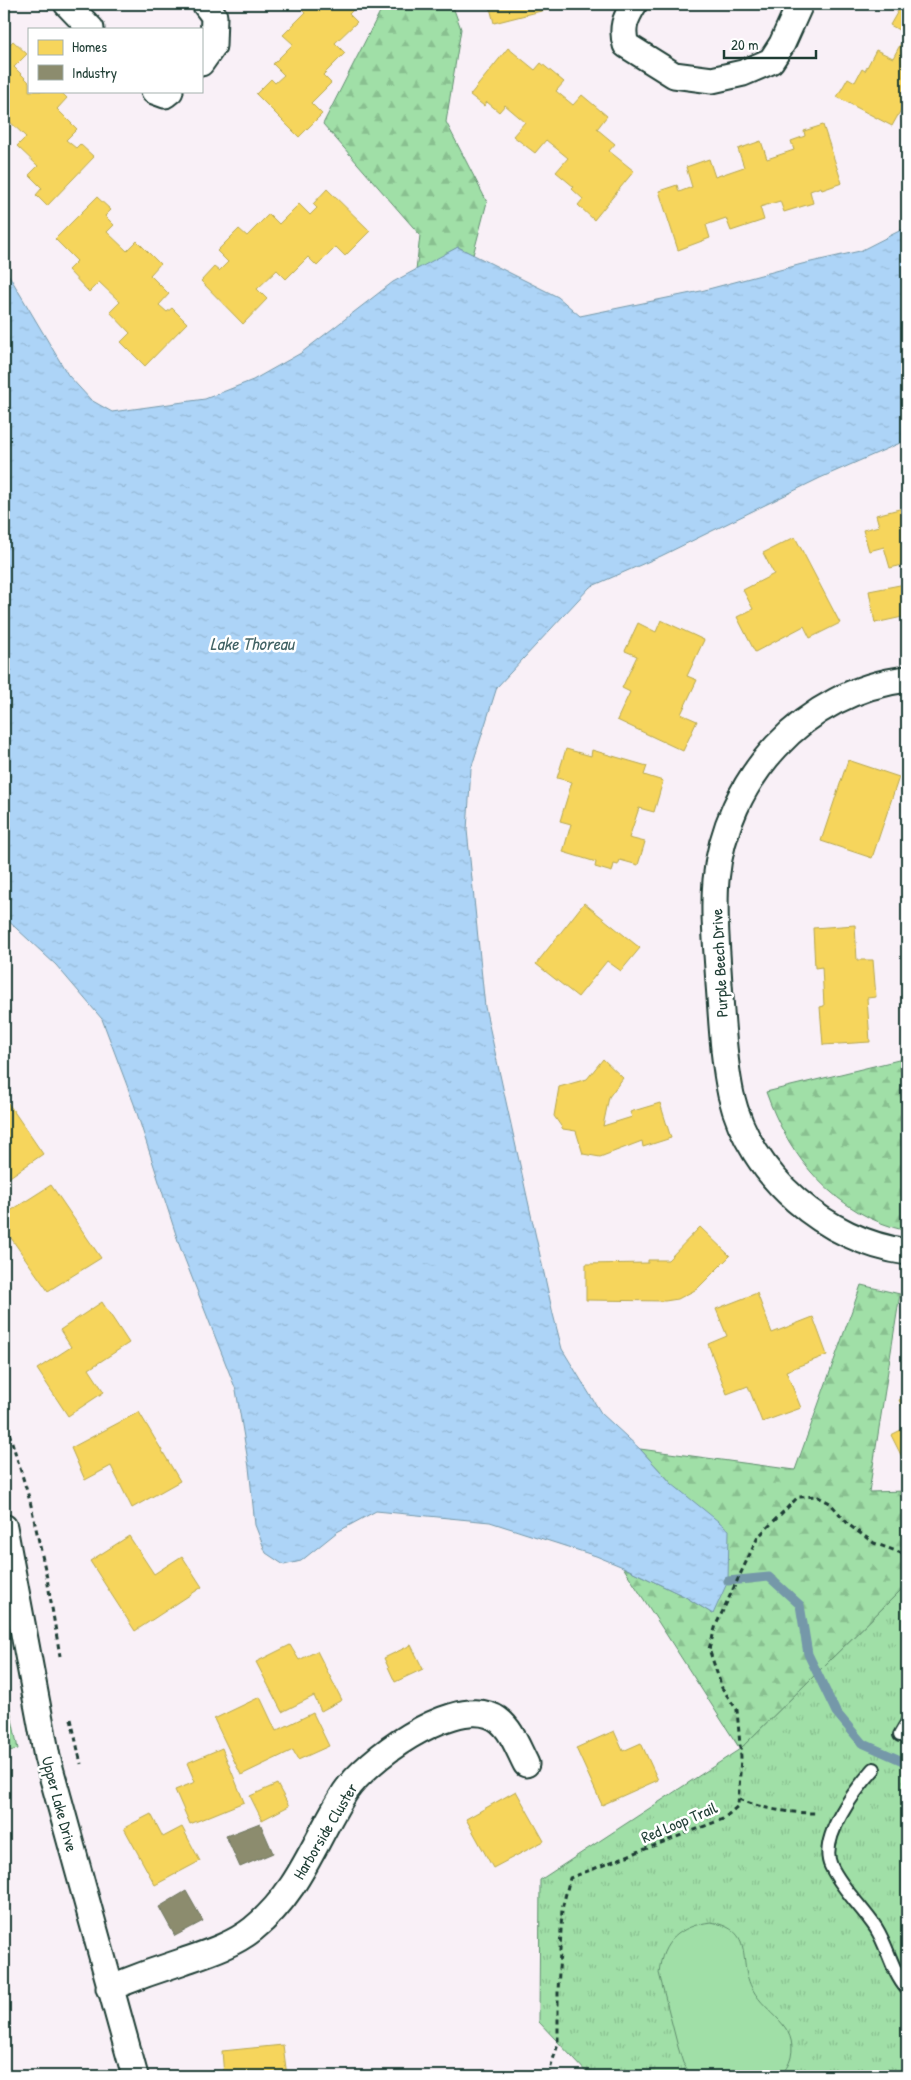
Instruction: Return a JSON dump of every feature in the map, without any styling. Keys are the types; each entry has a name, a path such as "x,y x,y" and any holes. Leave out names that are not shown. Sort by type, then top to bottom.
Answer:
{"street":[{"path":"67,4 90,28"},
{"path":"202,61 213,46 214,16 205,4"},
{"path":"634,4 625,20 623,34 626,45 674,76 712,80 743,73 771,61 782,44 800,4"},
{"path":"157,92 165,95 169,92"},
{"name":"Purple Beech Drive","path":"907,679 892,681 854,693 818,711 784,737 757,767 737,801 723,839 716,880 717,945 724,1057 731,1097 745,1133 766,1168 794,1199 824,1221 858,1239 907,1252"},
{"name":"Upper Lake Drive","path":"4,1527 48,1757 134,2076"},
{"name":"Harborside Cluster","path":"109,1988 222,1948 252,1930 278,1907 302,1873 346,1792 366,1768 394,1745 442,1720 468,1712 490,1715 506,1725 526,1764"}],"lane":[{"path":"900,1735 907,1723"},
{"path":"874,1769 862,1783 836,1824 829,1845 830,1864 839,1879 869,1916 883,1939 907,1989"}],"path":[{"path":"4,1416 30,1501 47,1578 61,1662"},
{"name":"Red Loop Trail","path":"548,2076 558,2044 558,1992 562,1909 570,1878 723,1819 738,1806 740,1757 736,1710 722,1688 709,1649 716,1625 758,1537 798,1497 816,1496 830,1503 849,1525 874,1543 907,1554"},
{"path":"69,1710 82,1767"},
{"path":"739,1798 759,1807 793,1813 822,1813 849,1804"}],"green space":[{"path":"384,4 452,4 461,29 446,122 487,202 473,255 458,247 416,271 420,235 323,124"},
{"path":"907,1058 907,1231 882,1223 858,1212 837,1197 819,1180 802,1161 788,1139 766,1092"},
{"path":"861,1285 900,1294 869,1492 907,1491 907,1584 740,1749 623,1567 684,1596 713,1614 672,1484 640,1449 795,1470"},
{"path":"907,1584 907,2076 590,2076 539,2022 540,1880 740,1749"},
{"path":"7,1694 18,1749 4,1752 4,1695"},
{"path":"711,1922 725,1926 735,1932 743,1948 748,1979 753,1990 780,2020 790,2036 792,2046 791,2057 786,2068 779,2076 692,2076 683,2063 659,1973 661,1962 664,1952 674,1937 690,1927"}],"water":[{"name":"Lake Thoreau","path":"907,227 907,440 820,478 661,556 590,587 497,687 471,769 467,830 485,1007 562,1349 601,1413 640,1449 672,1484 729,1530 728,1581 713,1614 684,1596 623,1567 596,1556 490,1522 376,1511 337,1532 301,1561 284,1565 266,1553 255,1525 249,1467 236,1390 180,1247 134,1104 102,1019 56,965 4,917 4,267 68,375 91,400 112,412 205,399 253,380 301,353 393,282 458,247 558,297 580,316 701,291 802,264 860,251"}],"building: Homes":[{"path":"359,4 349,14 357,22 335,43 345,53 323,75 331,83 311,103 322,114 299,137 256,94 271,79 275,83 284,75 273,64 293,44 283,35 305,13 297,5"},
{"path":"489,4 547,4 549,9 494,23"},
{"path":"902,4 907,4 907,99 892,126 837,97 848,78 855,82 862,69 865,71 876,50 893,58 906,34 890,25"},
{"path":"4,37 10,44 13,41 27,54 14,67 28,81 28,92 61,92 67,98 57,109 77,129 66,140 76,148 80,144 94,157 47,206 36,195 42,188 29,175 38,166 17,146 26,137 4,118"},
{"path":"508,48 535,70 541,63 564,82 556,91 573,105 582,95 607,116 597,129 615,144 609,151 634,171 594,220 578,205 583,199 572,189 574,187 556,172 568,158 546,140 535,153 513,136 525,122 505,105 499,112 487,102 484,106 470,95"},
{"path":"823,125 842,183 822,190 821,187 810,191 813,203 784,212 780,201 760,207 764,220 731,231 726,218 706,225 710,238 678,250 659,191 677,185 679,192 692,187 686,167 709,159 715,177 744,167 738,149 761,141 767,159 794,150 791,141 805,136 804,131"},
{"path":"327,189 370,231 345,256 336,247 317,266 308,257 286,279 277,270 257,289 267,299 243,324 201,281 214,267 219,271 228,262 217,251 239,229 247,236 269,214 279,224 299,204 310,215 317,208 313,204"},
{"path":"97,197 111,210 105,216 114,225 107,232 127,251 137,241 160,264 150,275 169,294 159,305 167,312 172,308 187,323 145,366 121,342 130,333 110,312 120,302 99,282 89,292 68,270 77,261 55,239"},
{"path":"907,507 907,564 890,568 884,547 869,551 863,530 879,526 876,515"},
{"path":"795,537 840,623 810,638 804,626 755,652 737,617 753,609 743,590 774,574 763,553"},
{"path":"905,584 907,616 875,623 869,591"},
{"path":"661,620 704,640 687,676 697,680 681,714 697,721 683,751 617,720 630,692 622,688 637,656 625,651 638,623 656,632"},
{"path":"566,749 591,756 592,750 647,766 644,775 663,781 654,812 639,808 629,838 645,842 638,865 620,860 618,865 614,864 612,872 595,867 596,862 563,852 571,824 560,821 572,782 557,778"},
{"path":"848,760 899,777 872,858 821,841"},
{"path":"584,903 640,948 621,971 607,961 578,997 536,964"},
{"path":"855,925 857,960 873,960 876,997 867,998 870,1042 823,1045 820,1007 824,1006 822,967 815,968 813,928"},
{"path":"603,1059 623,1078 609,1097 603,1126 632,1117 630,1112 660,1103 671,1138 643,1147 642,1141 600,1157 583,1154 576,1131 563,1129 554,1116 559,1087 587,1079"},
{"path":"4,1097 43,1154 4,1181"},
{"path":"51,1185 101,1258 48,1291 4,1228 4,1215"},
{"path":"700,1227 730,1256 697,1289 678,1299 665,1301 586,1300 586,1264 648,1263 648,1260 668,1260"},
{"path":"757,1293 772,1333 813,1317 827,1355 786,1371 801,1408 762,1422 748,1386 727,1394 708,1344 727,1336 716,1309"},
{"path":"102,1302 129,1343 89,1369 104,1392 68,1416 37,1369 71,1347 60,1330"},
{"path":"907,1395 907,1416 899,1400"},
{"path":"139,1412 180,1481 132,1508 111,1466 85,1480 71,1448"},
{"path":"907,1427 907,1467 891,1435"},
{"path":"129,1536 154,1574 182,1556 202,1587 135,1631 90,1561"},
{"path":"290,1645 299,1660 317,1651 342,1700 321,1711 314,1696 282,1712 256,1662"},
{"path":"411,1645 423,1669 395,1682 384,1658"},
{"path":"260,1697 276,1731 313,1713 329,1746 298,1760 293,1750 241,1775 214,1719"},
{"path":"614,1731 623,1751 641,1743 658,1780 602,1805 576,1748"},
{"path":"222,1748 244,1802 190,1824 175,1790 195,1782 187,1763"},
{"path":"277,1784 289,1806 262,1820 250,1796"},
{"path":"516,1791 544,1841 493,1868 466,1819"},
{"path":"151,1814 163,1837 182,1827 200,1861 155,1885 124,1828"},
{"path":"283,2045 287,2076 224,2076 222,2051"}],"building: Industry":[{"path":"260,1823 273,1853 240,1867 226,1836"},
{"path":"186,1891 203,1921 175,1936 159,1907"}],"waterway":[{"path":"728,1581 769,1577 800,1605 808,1654 836,1712 862,1743 907,1763"}]}
